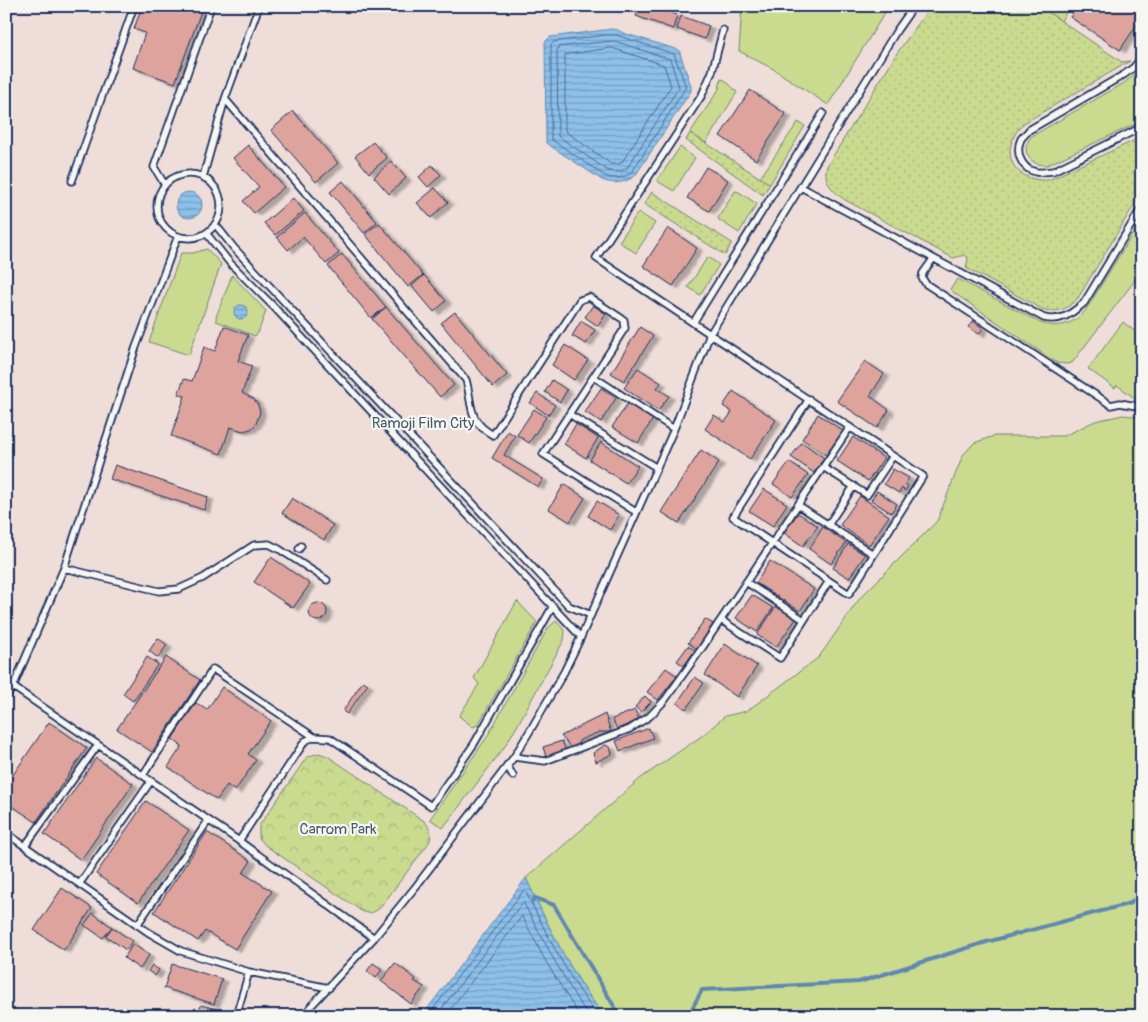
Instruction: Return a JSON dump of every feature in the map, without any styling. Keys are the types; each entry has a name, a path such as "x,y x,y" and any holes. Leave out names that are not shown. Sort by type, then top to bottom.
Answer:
{"lane":[{"path":"72,181 134,6"},
{"path":"165,185 154,167 212,6"},
{"path":"203,177 225,99 259,6"},
{"path":"305,1016 311,1006 374,938 417,885 514,757 564,672 581,637 674,429 710,334 897,30 914,6"},
{"path":"723,30 712,72 702,95 596,258 809,399 923,476 849,594 733,517 809,399"},
{"path":"1142,57 1125,74 1029,130 1021,138 1018,151 1020,158 1028,169 1037,173 1053,171 1142,127"},
{"path":"225,99 466,380 476,422 493,435 580,300 589,297 624,320 625,328 542,454 636,512"},
{"path":"693,323 823,113"},
{"path":"193,174 203,177 216,188 220,196 221,212 215,224 206,233 193,238 178,236 169,231 162,223 158,214 158,198 165,185 173,178 193,174"},
{"path":"801,187 1044,318 1054,320 1074,311 1084,303 1142,207"},
{"path":"215,224 234,248 569,606 591,615"},
{"path":"206,233 230,263 554,606 581,637"},
{"path":"6,697 13,687 64,568 136,347 178,236"},
{"path":"933,259 923,273 922,278 926,284 1111,405 1120,403 1142,407"},
{"path":"594,377 674,429"},
{"path":"569,414 657,468"},
{"path":"514,757 545,761 630,729 650,716 665,700 721,620 850,427"},
{"path":"824,467 867,495 893,456"},
{"path":"828,524 854,486"},
{"path":"798,505 873,554"},
{"path":"64,568 158,590 179,589 203,578 254,545 269,544 327,580"},
{"path":"721,620 780,658 829,581"},
{"path":"746,582 804,620"},
{"path":"239,841 305,741 314,737 330,738 431,806 474,744 554,606"},
{"path":"143,775 213,669 314,737"},
{"path":"6,682 239,841 374,938"},
{"path":"25,846 98,745"},
{"path":"508,765 513,776"},
{"path":"80,883 151,781"},
{"path":"137,924 208,821"},
{"path":"6,833 137,924 180,951 249,972 329,988"},
{"path":"236,1016 249,972"}],"shaded area":[{"name":"Ramoji Film City","path":"6,6 1142,6 1142,417 1123,415 1095,421 1064,436 994,436 963,455 937,521 860,598 819,657 747,711 725,716 703,735 641,778 526,878 422,1016 6,1016"}],"green space":[{"path":"742,6 889,6 828,105 775,70 739,51"},
{"path":"931,6 968,6 978,12 1001,6 1039,6 1122,62 1130,61 1024,123 1011,143 1010,153 1012,162 1017,169 1035,179 1048,180 1142,137 1142,192 1078,298 1062,310 1042,309 966,268 968,258 965,255 953,258 845,200 833,190 828,182 826,177 827,166 897,53"},
{"path":"1038,6 1070,6 1061,21"},
{"path":"1142,69 1142,121 1047,165 1041,165 1031,160 1026,151 1026,146 1032,136 1124,83"},
{"path":"721,79 725,80 737,92 706,143 690,133 719,89"},
{"path":"798,122 805,126 770,184 760,178"},
{"path":"690,133 770,184 763,195 686,140"},
{"path":"680,147 695,158 674,191 657,181"},
{"path":"735,191 757,204 739,233 718,218"},
{"path":"652,192 732,243 725,255 644,204"},
{"path":"638,212 655,223 636,253 619,242"},
{"path":"1142,219 1142,271 1072,363 1057,363 950,289 958,279 1041,323 1059,325 1071,322 1085,311"},
{"path":"207,249 221,264 189,355 149,342 181,253 193,253"},
{"path":"707,258 710,258 719,265 700,295 688,287"},
{"path":"232,275 266,311 258,333 255,336 216,321"},
{"path":"1123,322 1142,337 1142,400 1140,402 1117,385 1115,388 1088,369"},
{"path":"1123,415 1142,417 1142,1016 604,1016 571,967 526,878 641,778 703,735 725,716 747,711 819,657 860,598 937,521 963,455 974,443 994,436 1064,436 1095,421"},
{"path":"517,601 537,622 478,725 473,727 459,716 479,684 474,678"},
{"path":"556,621 565,631 564,640 516,728 503,749 443,828 430,819 487,737 548,628"},
{"name":"Carrom Park","path":"319,753 329,757 424,821 430,829 431,835 428,844 380,908 373,912 368,913 360,910 266,846 259,838 259,826 307,757"}],"water":[{"path":"612,29 679,50 691,86 691,91 635,176 623,182 615,183 602,180 546,143 545,42 550,37"},
{"path":"189,192 198,196 202,205 198,214 189,218 180,214 176,205 180,196"},
{"path":"238,305 244,305 248,312 244,319 238,319 234,315 234,309"},
{"path":"526,878 571,967 604,1016 422,1016"}],"building":[{"path":"142,6 203,6 175,83 133,68 145,33 134,29"},
{"path":"639,6 652,6 677,15 673,29 636,16"},
{"path":"1077,6 1142,6 1142,17 1120,50 1070,17"},
{"path":"681,16 709,26 705,39 677,29"},
{"path":"750,90 786,114 756,160 720,136"},
{"path":"293,111 338,163 316,182 271,130"},
{"path":"373,142 387,158 369,173 355,156"},
{"path":"248,145 284,187 254,213 243,201 259,187 233,158"},
{"path":"391,161 406,178 389,194 374,177"},
{"path":"432,165 441,175 428,187 419,177"},
{"path":"706,167 728,180 709,211 687,198"},
{"path":"343,181 377,222 364,233 330,192"},
{"path":"435,188 448,202 431,218 417,203"},
{"path":"293,198 304,211 275,235 264,223"},
{"path":"305,213 339,253 326,264 303,237 288,250 277,237"},
{"path":"379,223 423,275 408,287 365,234"},
{"path":"668,228 697,248 673,286 643,266"},
{"path":"342,254 386,307 371,318 328,266"},
{"path":"424,275 446,301 434,312 412,286"},
{"path":"593,305 606,314 598,326 585,317"},
{"path":"386,307 454,385 440,397 372,319"},
{"path":"455,312 507,375 493,387 441,323"},
{"path":"581,321 595,330 586,344 572,336"},
{"path":"973,321 983,328 979,334 968,327"},
{"path":"224,326 248,335 238,361 252,366 242,393 254,399 260,412 256,424 251,429 243,431 230,427 221,454 171,436 185,396 178,394 184,379 192,381 204,347 215,351"},
{"path":"640,327 653,336 624,381 611,373"},
{"path":"565,345 588,360 574,380 552,365"},
{"path":"865,361 884,374 870,396 889,410 877,428 837,401"},
{"path":"638,368 661,383 657,388 669,396 658,411 624,388"},
{"path":"552,380 567,390 560,402 545,392"},
{"path":"601,388 616,398 601,422 585,412"},
{"path":"733,391 776,420 750,459 705,429 714,415 725,422 732,412 723,406"},
{"path":"537,393 555,405 548,415 530,403"},
{"path":"628,403 653,419 638,443 612,427"},
{"path":"534,409 546,417 529,443 517,435"},
{"path":"818,414 843,431 826,455 802,439"},
{"path":"576,424 598,438 586,458 564,444"},
{"path":"508,431 515,436 504,455 543,479 538,487 492,458"},
{"path":"853,437 884,458 868,481 837,461"},
{"path":"601,442 638,466 626,483 590,460"},
{"path":"802,442 824,458 814,473 791,457"},
{"path":"701,450 719,462 679,523 661,512"},
{"path":"789,462 808,475 792,497 773,484"},
{"path":"115,465 208,497 204,510 110,479"},
{"path":"893,469 909,478 905,484 908,486 905,491 902,488 899,493 884,484"},
{"path":"564,484 585,498 570,522 549,509"},
{"path":"764,489 787,504 773,526 749,511"},
{"path":"877,491 897,504 891,513 871,500"},
{"path":"860,496 889,516 869,545 840,525"},
{"path":"292,498 333,525 324,540 282,513"},
{"path":"597,501 619,515 610,530 588,516"},
{"path":"798,513 818,526 803,546 784,533"},
{"path":"823,527 846,543 831,564 809,549"},
{"path":"848,544 865,555 849,578 833,568"},
{"path":"271,557 310,584 293,608 254,582"},
{"path":"770,561 814,589 800,611 756,583"},
{"path":"752,595 773,608 757,632 736,618"},
{"path":"318,603 324,606 327,612 324,618 318,621 312,618 309,612 312,606"},
{"path":"776,606 796,619 776,647 757,635"},
{"path":"705,619 713,624 697,649 688,643"},
{"path":"158,638 167,645 158,658 149,651"},
{"path":"725,644 757,666 737,697 705,675"},
{"path":"688,646 695,650 684,666 677,661"},
{"path":"147,657 158,664 133,701 123,694"},
{"path":"166,657 200,680 152,752 117,729"},
{"path":"666,668 677,676 658,700 647,692"},
{"path":"695,677 704,683 686,709 677,703"},
{"path":"363,681 368,684 347,714 343,711"},
{"path":"222,687 271,721 248,754 256,760 235,791 227,785 217,800 168,767 182,746 172,739 196,703 207,710"},
{"path":"645,696 651,702 641,712 635,707"},
{"path":"635,710 639,720 617,729 612,719"},
{"path":"605,714 611,732 599,732 580,740 573,750 561,736"},
{"path":"49,722 87,748 36,822 6,802 6,785"},
{"path":"649,728 653,738 620,751 616,741"},
{"path":"562,741 566,751 546,757 543,747"},
{"path":"605,745 610,747 612,754 596,762 593,753"},
{"path":"96,758 133,784 81,860 44,834"},
{"path":"146,801 189,830 138,903 96,874"},
{"path":"207,832 251,861 243,873 272,891 235,949 205,931 198,941 154,912"},
{"path":"62,888 92,908 64,950 34,930"},
{"path":"93,913 112,927 103,938 84,925"},
{"path":"112,927 132,941 126,950 106,936"},
{"path":"133,944 149,955 140,969 124,958"},
{"path":"373,963 382,969 376,978 367,971"},
{"path":"395,963 416,979 414,981 424,987 411,1004 381,981"},
{"path":"172,964 222,979 214,1004 164,988"},
{"path":"152,965 159,970 155,976 148,971"},
{"path":"201,1005 224,1011 222,1016 198,1016"}],"waterway":[{"path":"688,1016 702,990 859,982 983,943 1131,903 1142,892"},
{"path":"533,901 535,898 554,905 620,1016"}]}
